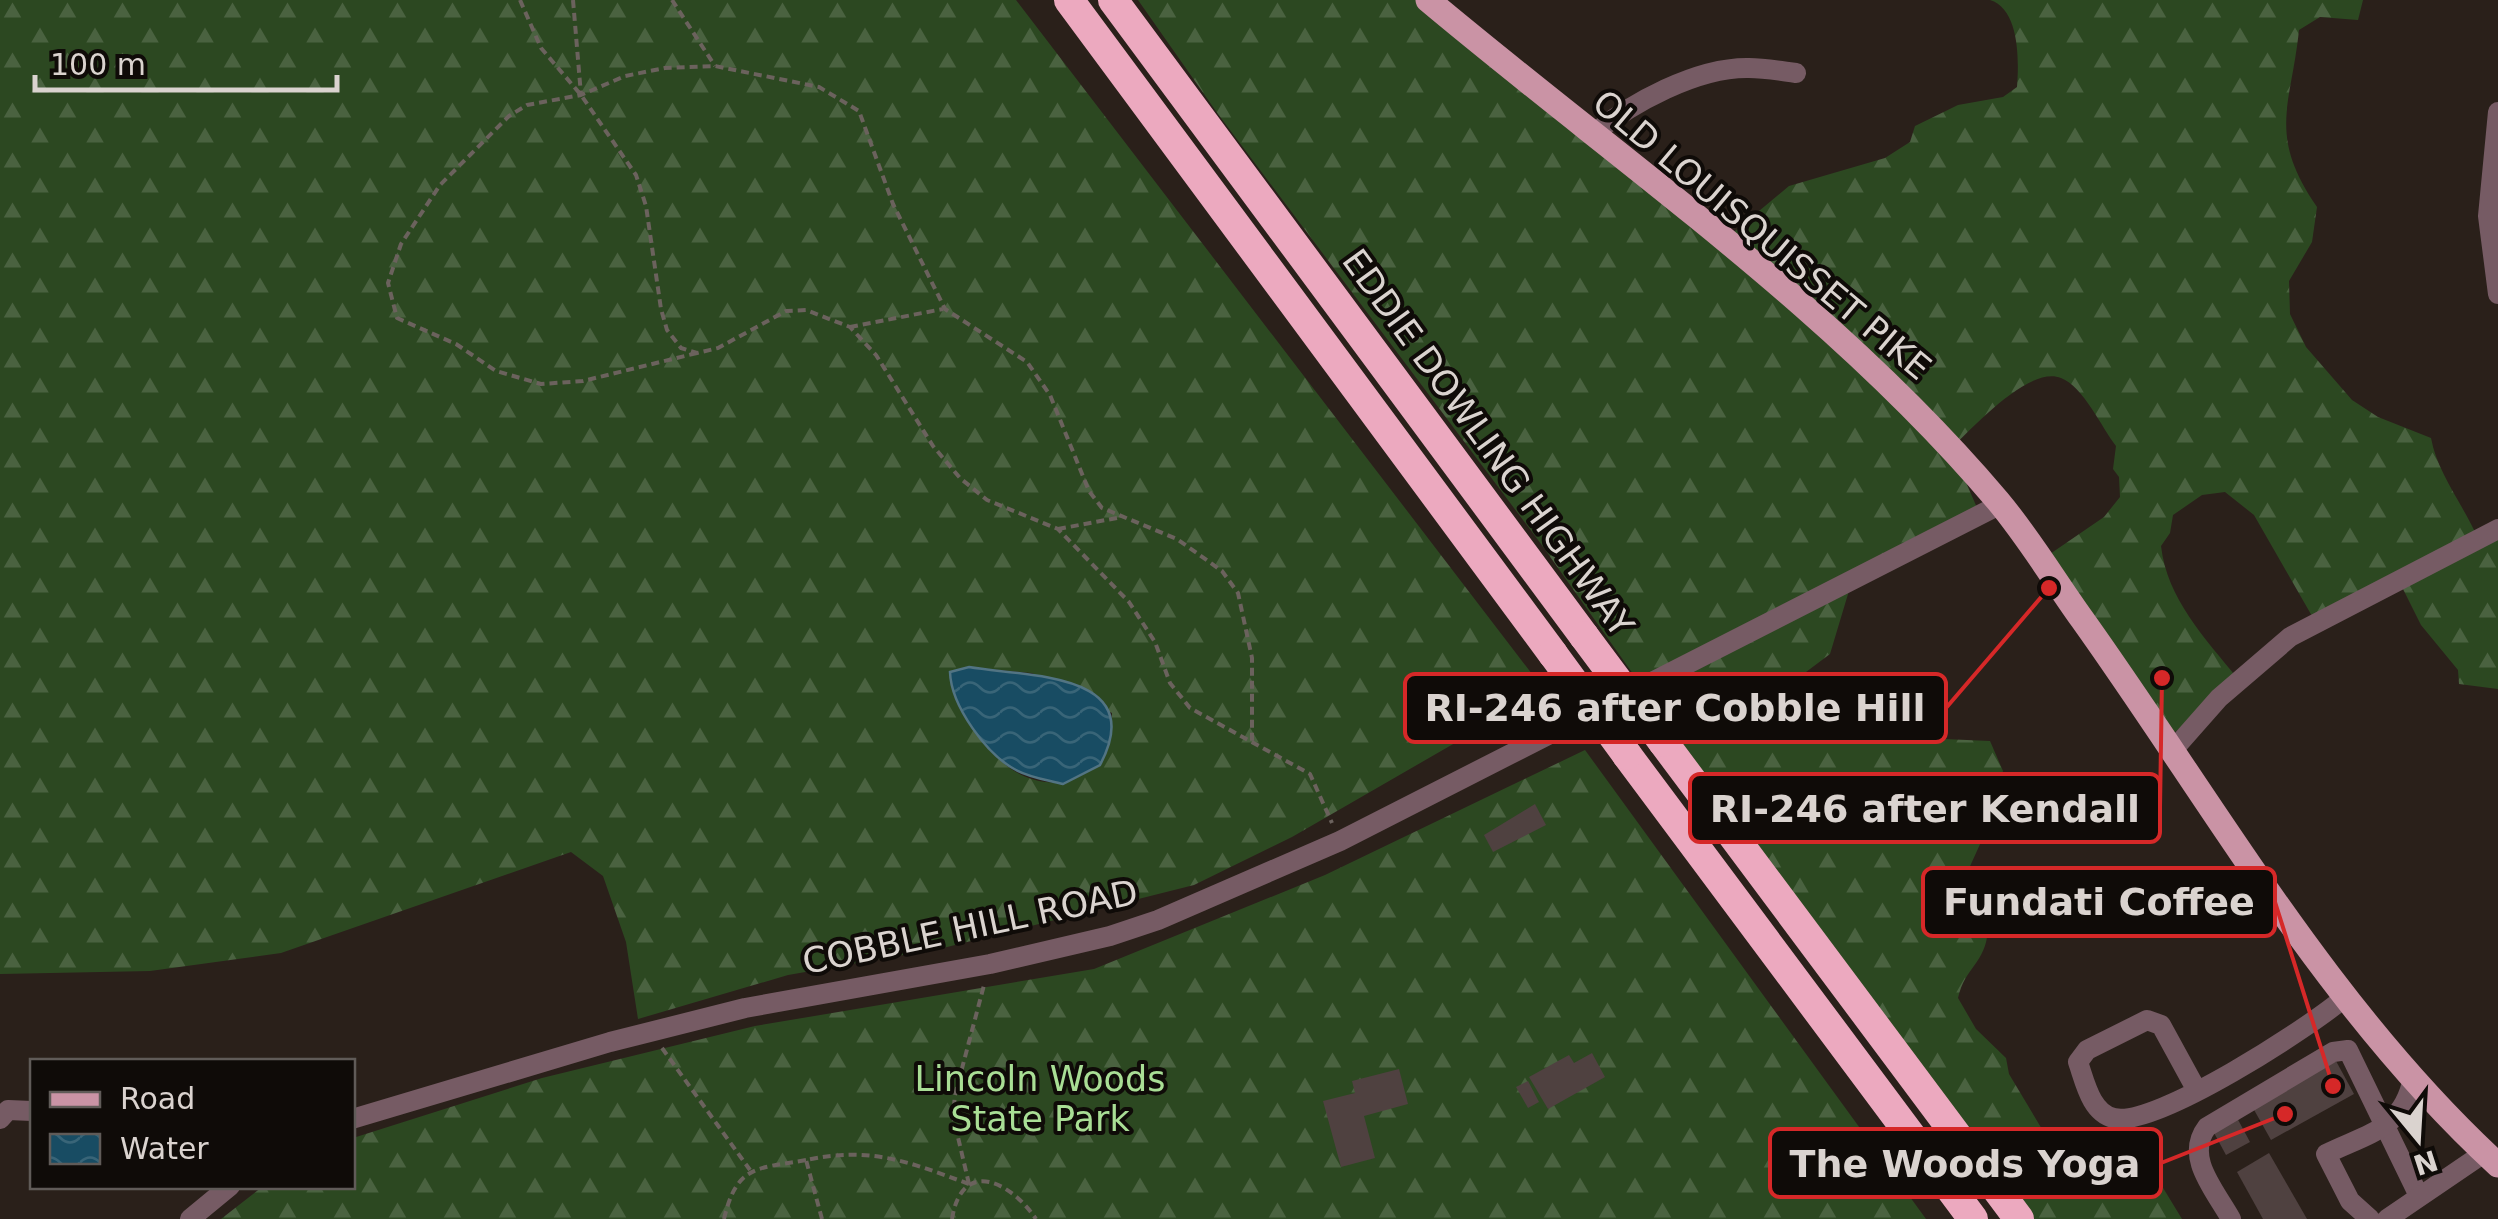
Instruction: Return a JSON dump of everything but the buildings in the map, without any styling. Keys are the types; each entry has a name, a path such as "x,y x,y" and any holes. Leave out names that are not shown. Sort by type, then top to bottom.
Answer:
{"highway":[{"name":"EDDIE DOWLING HIGHWAY","path":"1069,0 1973,1219"},
{"name":"EDDIE DOWLING HIGHWAY","path":"1113,0 2019,1219"}],"main road":[{"name":"OLD LOUISQUISSET PIKE","path":"1428,0 1867,362 2001,504 2346,997 2413,1078 2491,1159"}],"street":[{"path":"1592,136 1614,117 1706,75 1746,67 1796,73"},
{"path":"2498,112 2488,216 2498,294"},
{"name":"COBBLE HILL ROAD","path":"355,1118 745,1008 990,964 1110,936 1158,920 1340,841 2001,504"},
{"path":"2174,749 2219,698 2290,637 2498,529"},
{"path":"2196,1089 2161,1026 2147,1020 2087,1050 2078,1062 2094,1104 2112,1118 2133,1119 2196,1089 2272,1052 2346,997"},
{"path":"2232,1219 2197,1158 2196,1141 2207,1127 2333,1052 2348,1050 2418,1194"},
{"path":"2370,1219 2350,1201 2326,1154 2386,1125 2407,1107 2413,1078"},
{"path":"0,1119 8,1110 30,1111"},
{"path":"2394,1217 2418,1194 2491,1159"},
{"path":"190,1219 226,1189"}],"path":[{"path":"520,0 541,48 581,95 636,175 667,330 680,348 697,353"},
{"path":"573,0 581,95"},
{"path":"672,0 715,66"},
{"path":"1252,742 1252,658 1238,593 1222,571 1177,540 1102,508 1089,491 1050,395 1027,362 945,309 894,204 859,111 819,86 715,66 665,68 625,76 581,95 541,101 509,116 440,185 401,244 388,297 397,318 456,344 496,371 541,384 583,381 718,348 786,311 806,310 850,327 876,355 932,446 960,478 987,500 1058,529 1129,602 1155,642 1170,684 1190,708 1310,774 1340,841"},
{"path":"850,327 945,309"},
{"path":"1058,529 1122,516"},
{"path":"969,1184 954,1116 954,1095 990,964"},
{"path":"650,1032 750,1170"},
{"path":"724,1219 735,1183 750,1170 834,1154 890,1155 969,1184 999,1183 1023,1200 1036,1219"},
{"path":"806,1160 822,1219"},
{"path":"952,1219 955,1200 969,1184"}],"green space":[{"path":"0,0 1016,0 1545,691 1292,837 1194,885 943,948 788,975 638,1019 626,942 603,876 571,852 281,953 150,971 0,974","holes":["969,667 1032,673 1112,713 1108,741 1097,762 1081,776 1062,782 1020,774 1001,761 982,734"]},
{"path":"1138,0 1429,0 1723,241 1789,186 1885,158 1910,142 1915,126 1958,105 2003,97 2017,87 2012,25 2000,5 1990,0 2363,0 2358,20 2320,17 2299,30 2288,101 2287,139 2302,182 2317,207 2312,242 2289,281 2290,314 2306,347 2352,400 2378,417 2431,438 2439,464 2479,541 2498,532 2498,689 2459,684 2458,670 2421,625 2402,587 2316,623 2254,515 2225,492 2202,495 2173,515 2170,533 2161,546 2179,601 2238,679 2172,734 2050,554 2104,517 2120,497 2119,477 2113,469 2116,446 2077,389 2061,378 2048,376 2018,389 1951,448 1978,510 1851,584 1830,654 1806,672 1811,718 1828,734 1990,741 2003,771 1993,806 2000,833 1981,842 1966,875 1983,908 1987,940 1958,998 1976,1029 2006,1058 2009,1074 2070,1176 2091,1182 2143,1155 2182,1219 2019,1219 1541,544 1218,114"},
{"name":"Lincoln Woods State Park","path":"1585,750 1926,1219 221,1219 259,1189 355,1189 355,1137 542,1078 755,1026 1094,969 1325,875"}],"water":[{"path":"969,667 1049,678 1075,684 1096,695 1109,711 1111,734 1100,765 1063,784 1028,775 1005,763 972,728 957,700 950,672"}],"place":[{"name":"RI-246 after Cobble Hill","path":"2049,588"},
{"name":"RI-246 after Kendall","path":"2162,678"},
{"name":"Fundati Coffee","path":"2333,1086"},
{"name":"The Woods Yoga","path":"2285,1114"}]}
